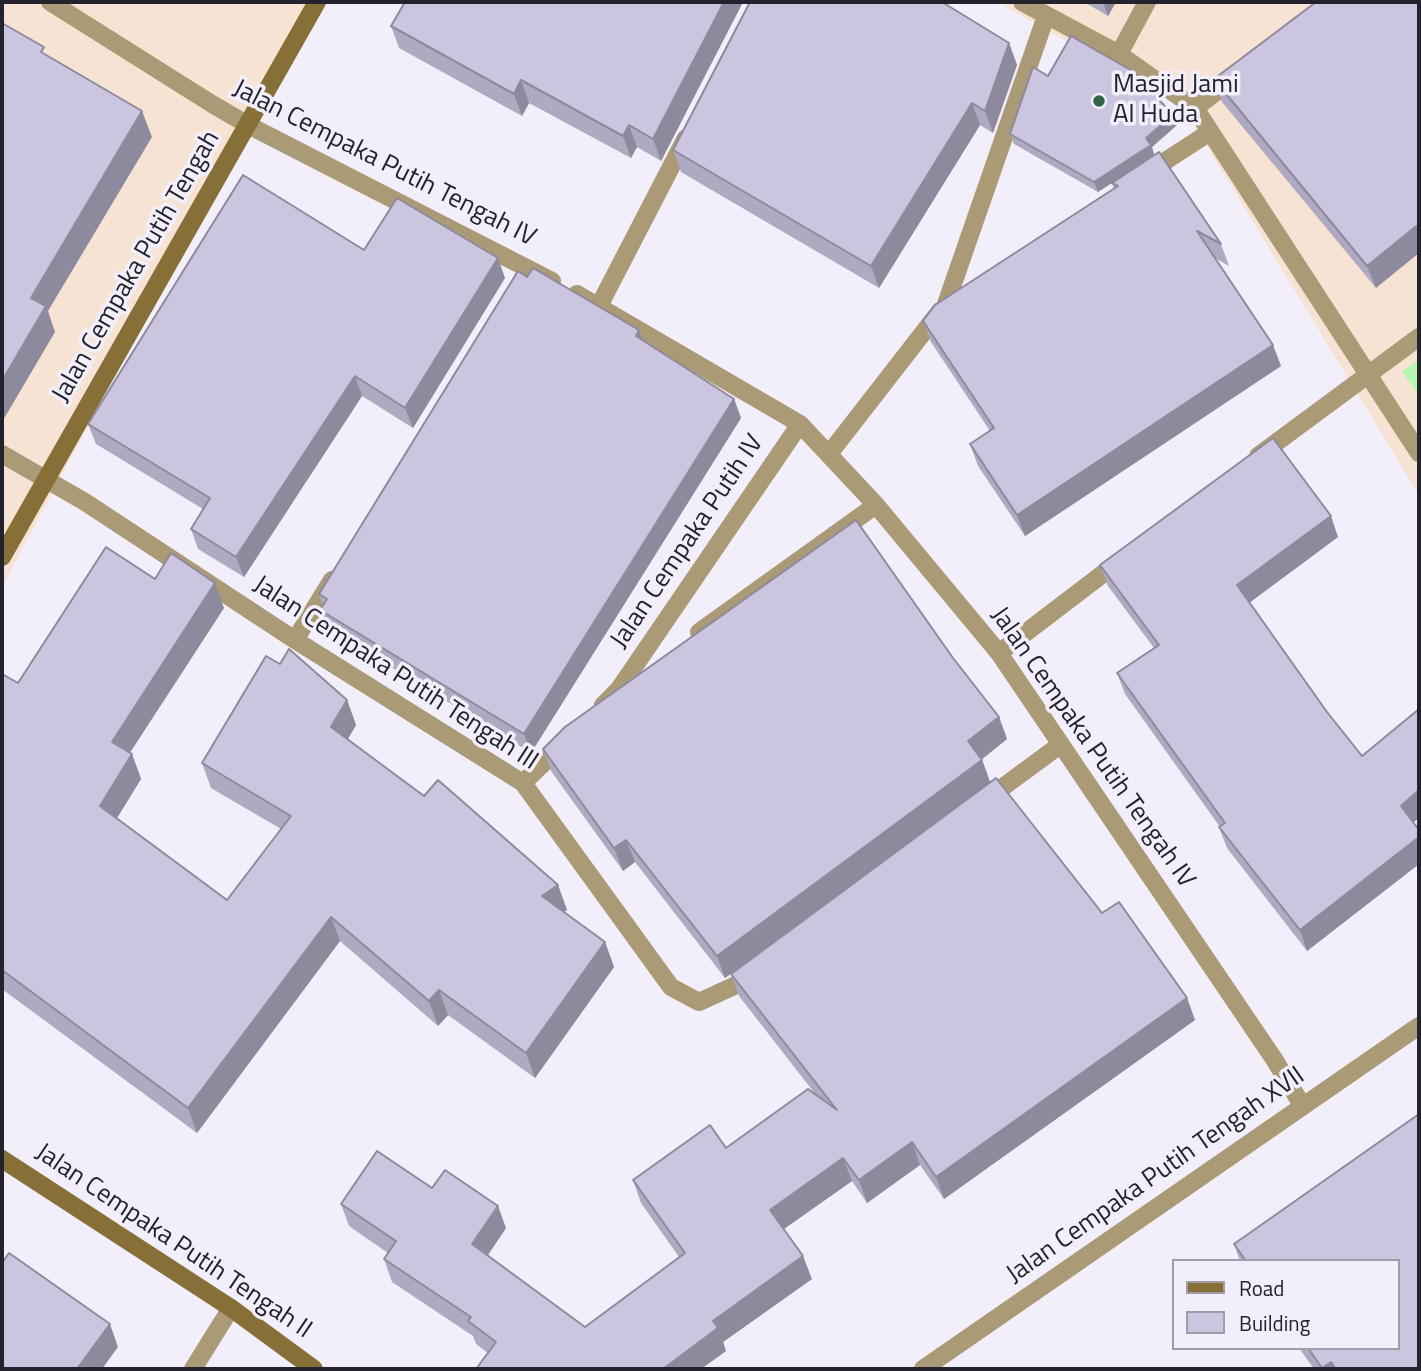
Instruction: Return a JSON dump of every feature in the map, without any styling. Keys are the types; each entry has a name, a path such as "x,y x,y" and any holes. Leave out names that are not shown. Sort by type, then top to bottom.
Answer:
{"street":[{"name":"Jalan Cempaka Putih Tengah IV","path":"51,2 248,125 522,272 599,306 800,424 876,505 999,653 1274,1059 1302,1105"},
{"name":"Jalan Cempaka Putih Tengah","path":"2,557 317,2"},
{"path":"1022,2 1119,54 1195,108 1419,453"},
{"path":"1119,54 1147,2"},
{"path":"829,454 946,304 1046,16"},
{"path":"1195,108 1249,67"},
{"path":"599,306 692,125"},
{"path":"1130,184 1210,132"},
{"path":"946,304 969,289"},
{"path":"1239,470 1419,337"},
{"name":"Jalan Cempaka Putih IV","path":"619,689 800,424"},
{"name":"Jalan Cempaka Putih Tengah III","path":"2,454 85,502 295,640 523,783 671,987 699,1002 734,986 768,961"},
{"name":"Jalan Cempaka Putih IV","path":"686,641 876,505"},
{"path":"999,653 1130,554"},
{"path":"295,640 339,570"},
{"name":"Jalan Cempaka Putih IV","path":"590,717 619,689 664,657"},
{"path":"523,783 571,736"},
{"path":"970,811 1060,745"},
{"name":"Jalan Cempaka Putih Tengah XVII","path":"923,1369 1419,1026"},
{"name":"Jalan Cempaka Putih Tengah II","path":"2,1159 231,1308 314,1369"},
{"path":"193,1369 231,1308"}],"shaded area":[{"path":"2,2 314,2 2,587"},
{"path":"998,2 1419,2 1419,495 1185,110"}],"green space":[{"path":"1419,359 1419,395 1402,372"}],"building":[{"path":"405,2 724,2 653,139 629,125 623,136 521,80 514,94 391,26"},
{"path":"750,2 942,2 1009,43 985,111 972,103 871,266 673,150"},
{"path":"1316,2 1419,2 1419,224 1367,266 1214,79"},
{"path":"2,23 44,47 41,52 142,111 31,298 46,306 2,381"},
{"name":"Masjid Jami Al Huda","path":"1071,36 1134,72 1173,115 1146,138 1151,145 1094,182 1010,134 1033,67 1048,76"},
{"path":"1159,152 1221,244 1197,231 1273,345 1017,515 970,444 994,428 923,321 935,305 1118,186 1112,183"},
{"path":"243,175 364,250 397,198 498,258 405,408 355,376 236,557 191,529 210,498 88,424"},
{"path":"533,268 639,330 636,336 734,399 524,734 320,610 327,599 319,594 518,271 527,277"},
{"path":"1273,438 1331,516 1237,585 1327,712 1362,756 1419,709 1419,790 1401,806 1419,830 1419,837 1300,930 1219,827 1225,823 1117,673 1159,645 1100,565"},
{"path":"856,520 953,658 999,717 968,741 982,760 717,956 626,840 614,848 543,749 565,727"},
{"path":"106,547 155,579 171,553 215,583 112,742 132,754 100,806 227,900 291,816 202,763 266,656 280,664 289,649 347,700 331,727 424,796 438,780 558,885 542,896 605,942 526,1053 439,990 429,1001 331,917 188,1108 2,970 2,674 18,683"},
{"path":"996,778 1102,913 1119,902 1187,998 936,1177 912,1142 859,1180 843,1158 770,1210 803,1256 713,1321 718,1328 663,1369 476,1369 496,1342 468,1321 471,1317 384,1259 396,1241 341,1204 377,1151 432,1188 445,1170 498,1206 472,1244 585,1327 685,1253 633,1180 710,1125 726,1148 808,1089 837,1110 731,974"},
{"path":"1419,1114 1419,1369 1336,1369 1331,1362 1322,1368 1309,1350 1400,1350 1400,1259 1245,1259 1234,1244"},
{"path":"9,1253 110,1324 77,1369 2,1369 2,1263"}],"place":[{"name":"Masjid Jami Al Huda","path":"1099,101"}]}
